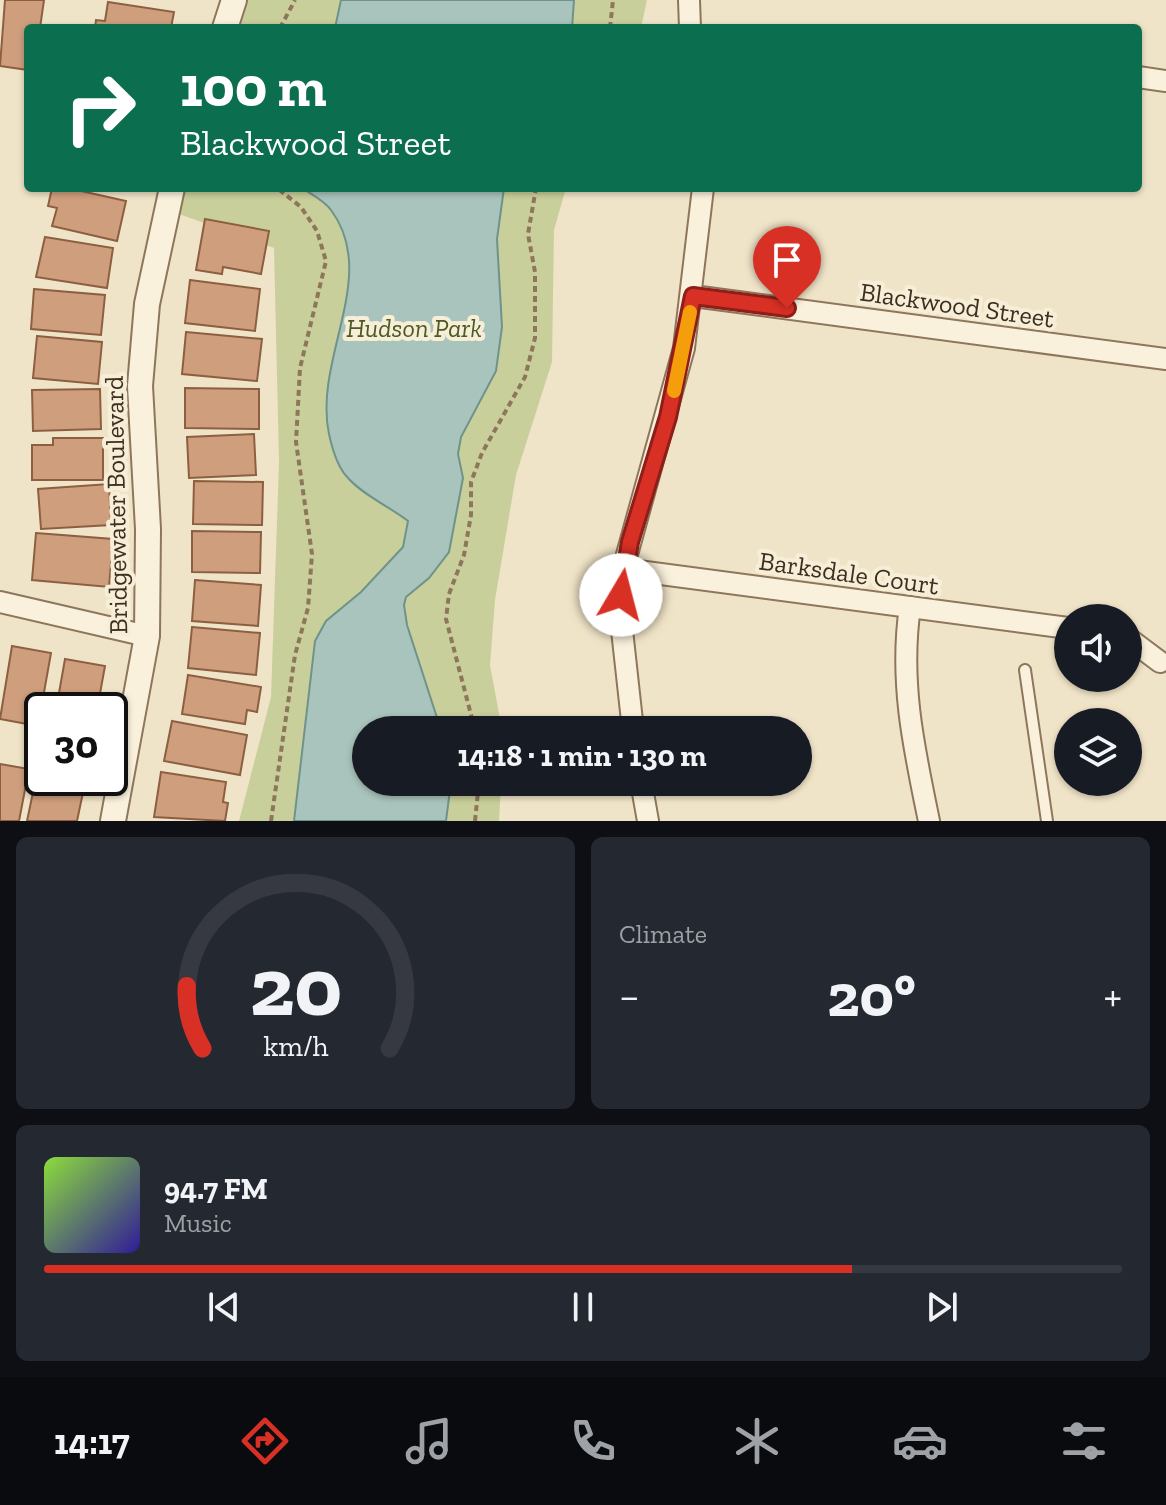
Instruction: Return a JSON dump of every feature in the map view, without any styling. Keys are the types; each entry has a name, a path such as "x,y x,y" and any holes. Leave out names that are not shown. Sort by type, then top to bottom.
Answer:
{"street":[{"path":"226,24 234,0"},
{"path":"689,0 690,24"},
{"path":"1142,78 1166,81"},
{"name":"Bridgewater Boulevard","path":"113,821 147,636 148,529 140,386 147,304 171,192"},
{"path":"631,716 621,621 623,569 668,417 693,296 703,192"},
{"name":"Blackwood Street","path":"693,296 1166,359"},
{"name":"Barksdale Court","path":"623,569 1054,626"},
{"path":"0,602 147,636"},
{"path":"910,607 905,638 905,693 929,821"},
{"path":"1142,648 1160,662"},
{"path":"644,796 648,821"}],"lane":[{"path":"1025,670 1047,821"}],"path":[{"path":"282,24 295,0"},
{"path":"610,24 613,0"},
{"path":"271,821 295,655 308,608 312,554 296,442 298,398 300,368 326,261 317,231 301,207 282,192"},
{"path":"471,716 446,619 449,594 464,555 471,515 471,482 482,453 525,377 535,338 535,272 528,234 535,192"},
{"path":"475,821 478,796"}],"green space":[{"path":"240,0 647,0 642,24 231,24"},
{"name":"Hudson Park","path":"171,192 565,192 554,230 552,362 516,475 495,600 490,665 499,716 352,716 352,796 500,796 499,821 239,821 271,697 279,462 274,248 165,209"}],"water":[{"path":"341,0 574,0 572,24 336,24"},
{"path":"308,192 503,192 497,239 502,327 496,371 461,437 458,454 463,478 449,552 429,578 406,597 404,605 407,625 436,716 352,716 352,796 449,796 446,821 294,821 315,641 326,621 361,592 403,547 408,521 354,484 344,474 333,451 327,405 329,376 348,290 349,262 344,235 331,210"}],"building":[{"path":"5,0 44,0 41,24 24,24 24,69 0,66"},
{"path":"108,2 174,12 172,24 96,24 96,20 105,21"},
{"path":"51,192 86,192 126,201 117,241 52,226 57,208 48,206"},
{"path":"205,219 269,231 261,274 223,267 222,274 196,270"},
{"path":"45,237 113,248 107,288 36,277"},
{"path":"190,280 260,289 255,331 185,323"},
{"path":"34,289 105,295 101,335 31,329"},
{"path":"186,332 262,339 257,381 182,374"},
{"path":"37,336 102,342 98,384 33,378"},
{"path":"185,388 259,389 259,429 185,428"},
{"path":"100,389 101,429 33,431 32,390"},
{"path":"254,434 256,475 189,478 187,437"},
{"path":"53,438 103,438 103,480 32,480 32,445 53,445"},
{"path":"194,481 263,482 262,525 193,524"},
{"path":"109,484 111,525 41,529 38,489"},
{"path":"192,531 261,532 260,573 192,572"},
{"path":"36,533 113,539 109,587 32,580"},
{"path":"195,580 261,585 258,626 192,621"},
{"path":"192,627 260,633 256,675 188,668"},
{"path":"12,646 51,653 44,692 24,692 24,723 0,719"},
{"path":"65,659 105,666 100,692 59,692"},
{"path":"188,675 261,687 257,712 247,710 245,724 182,714"},
{"path":"172,721 247,735 240,775 164,761"},
{"path":"0,764 24,768 24,795 19,821 0,821"},
{"path":"161,772 226,782 223,802 228,803 225,821 154,817"},
{"path":"32,796 82,796 77,821 27,821"}],"slow traffic":[{"path":"674,391 690,312"}],"route":[{"path":"621,595 623,569 668,417 693,296 787,308"}]}
